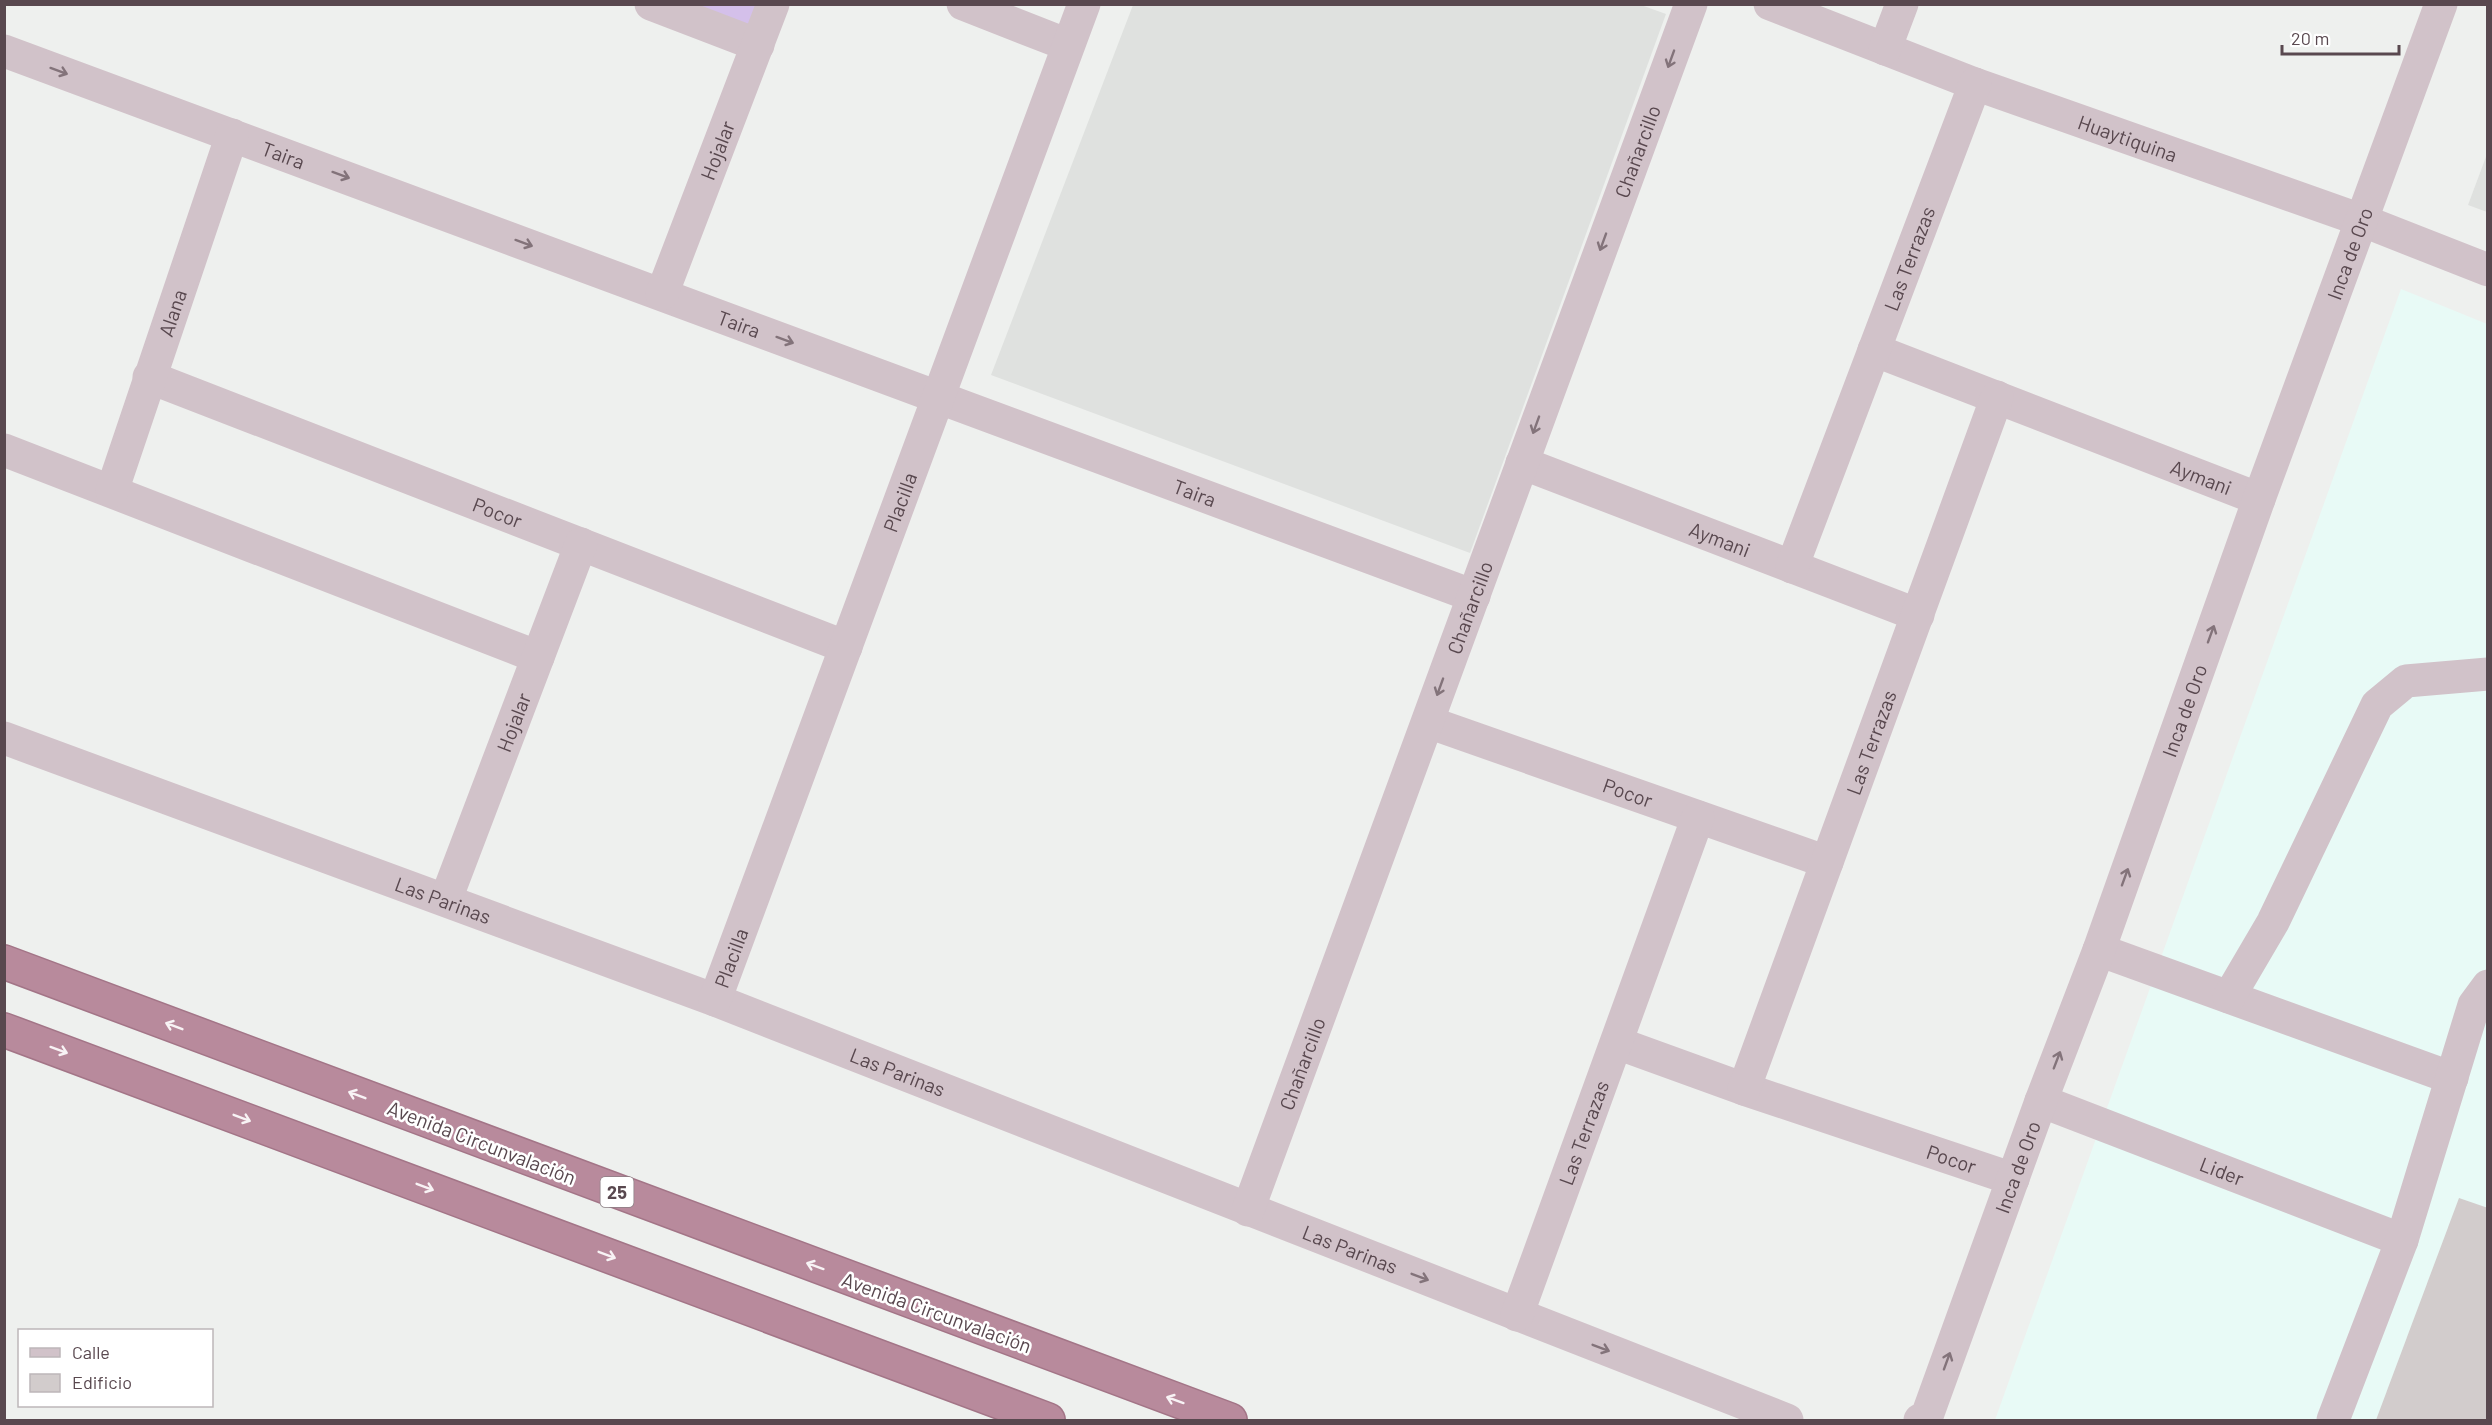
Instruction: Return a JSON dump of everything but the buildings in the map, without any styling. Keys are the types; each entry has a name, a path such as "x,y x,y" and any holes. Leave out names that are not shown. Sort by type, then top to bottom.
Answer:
{"highway":[{"name":"Avenida Circunvalación","path":"4,962 1230,1420"},
{"path":"4,1030 1048,1420"}],"street":[{"path":"651,4 758,45"},
{"name":"Hojalar","path":"662,294 773,4"},
{"path":"963,4 1068,45"},
{"name":"Placilla","path":"715,1000 1084,4"},
{"name":"Chañarcillo","path":"1248,1210 1691,4"},
{"name":"Huaytiquina","path":"1770,4 1975,84 2361,220 2487,270"},
{"path":"1885,49 1902,4"},
{"name":"Inca de Oro","path":"1923,1418 2099,950 2259,499 2441,4"},
{"name":"Taira","path":"4,51 1474,596"},
{"name":"Las Terrazas","path":"1792,567 1975,84"},
{"name":"Alana","path":"112,491 232,135"},
{"name":"Aymani","path":"1874,350 2259,499"},
{"name":"Pocor","path":"149,377 846,647"},
{"name":"Las Terrazas","path":"1744,1089 1997,397"},
{"path":"4,450 538,657"},
{"name":"Aymani","path":"1522,463 1918,615"},
{"name":"Hojalar","path":"446,899 581,544"},
{"path":"2229,997 2273,922 2377,705 2406,681 2487,674"},
{"name":"Pocor","path":"1428,722 1827,862"},
{"name":"Las Parinas","path":"4,738 715,1000 1787,1420"},
{"name":"Las Terrazas","path":"1517,1315 1698,817"},
{"path":"2099,950 2452,1078"},
{"path":"2333,1420 2402,1240 2474,1005 2487,986"},
{"name":"Pocor","path":"1617,1043 1744,1089 2013,1179"},
{"name":"Lider","path":"2041,1101 2402,1240"}],"shaded area":[{"path":"672,5 758,5 746,34"},
{"path":"1133,5 1641,5 1666,14 1470,553 991,375"},
{"path":"2487,154 2487,212 2468,205"},
{"path":"2401,289 2487,324 2487,1420 1995,1420"}]}
